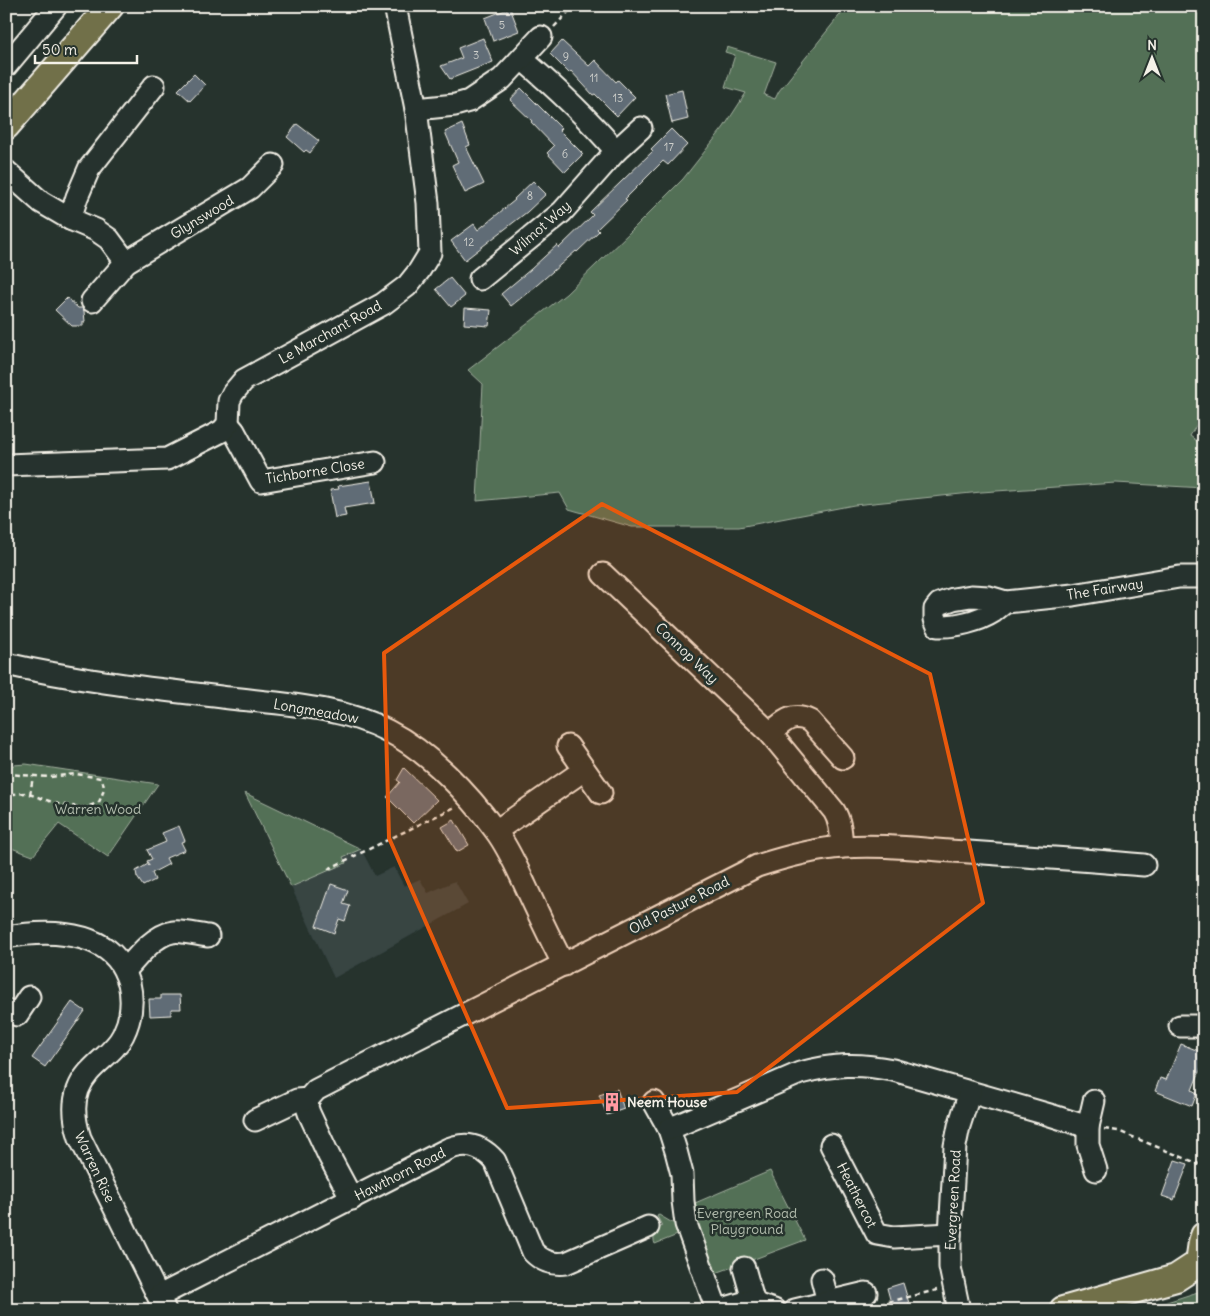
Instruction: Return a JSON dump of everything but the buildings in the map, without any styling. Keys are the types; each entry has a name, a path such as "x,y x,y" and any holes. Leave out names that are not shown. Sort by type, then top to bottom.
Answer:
{"main road":[{"path":"6,126 110,6"},
{"path":"1063,1310 1176,1278 1201,1263 1204,1236"}],"street":[{"path":"6,66 56,6"},
{"name":"Le Marchant Road","path":"228,424 229,401 244,380 383,304 407,286 430,253 428,203 416,109 395,6"},
{"path":"416,109 455,105 468,101 502,79 541,37"},
{"path":"522,59 560,92 616,150"},
{"path":"70,219 89,169 154,86"},
{"name":"Wilmot Way","path":"479,279 562,212 616,150 642,128"},
{"name":"Glynswood","path":"92,301 126,262 250,188 273,165"},
{"path":"6,171 41,202 70,219 96,230 109,239 126,262"},
{"path":"6,465 167,459 222,431 228,424"},
{"name":"Tichborne Close","path":"228,424 234,431 261,481 375,462"},
{"name":"Connop Way","path":"604,574 770,733 838,817 842,847"},
{"name":"The Fairway","path":"1006,602 1072,595 1179,577 1204,577"},
{"name":"Longmeadow","path":"6,664 39,672 343,714 363,719 398,736 434,762 474,804 496,831 514,863 564,965"},
{"path":"770,733 789,718 804,718 810,721 843,758"},
{"path":"568,746 601,793"},
{"path":"496,831 584,770"},
{"name":"Old Pasture Road","path":"255,1120 297,1100 308,1099 312,1093 321,1087 757,866 798,854 842,847 892,848 1144,865"},
{"path":"125,971 144,950 161,936 174,931 208,936"},
{"name":"Warren Rise","path":"6,937 37,933 78,937 93,942 112,953 125,971 131,990 131,1004 125,1030 116,1045 84,1078 77,1092 74,1113 80,1138 162,1303"},
{"path":"6,1010 16,1015 29,997"},
{"path":"1180,1026 1204,1026"},
{"path":"669,1129 800,1073 834,1066 850,1065 893,1070 1088,1127"},
{"name":"Evergreen Road","path":"959,1310 950,1267 950,1234 955,1146 970,1092"},
{"path":"308,1099 307,1107 309,1113 329,1156 352,1198"},
{"path":"1094,1101 1088,1127 1088,1145 1096,1170"},
{"path":"654,1102 669,1129 680,1163 686,1224 718,1310 753,1300"},
{"name":"Heathercot","path":"831,1144 877,1234 894,1237 950,1234"},
{"name":"Hawthorn Road","path":"162,1303 352,1198 455,1146 468,1145 484,1151 496,1161 534,1252 542,1260 553,1264 566,1263 648,1227"},
{"path":"744,1268 753,1300 758,1305 774,1310"},
{"path":"822,1280 828,1302"},
{"path":"795,1310 866,1293"}],"path":[{"path":"541,37 552,29 574,6"},
{"path":"6,774 50,777 76,774 101,778 104,783 104,792 99,802 85,808 58,804 26,793 6,797"},
{"path":"30,795 33,776"},
{"path":"328,869 455,807"},
{"path":"1088,1127 1118,1131 1204,1166"},
{"path":"866,1293 878,1304 954,1286"}],"highlighted area":[{"path":"602,504 930,674 983,903 737,1092 507,1108 389,838 384,653"}],"shaded area":[{"path":"245,793 361,849 375,876 394,867 404,886 420,879 428,893 455,881 468,904 334,978"}],"green space":[{"path":"847,6 1204,6 1204,412 1190,436 1204,446 1204,488 1116,483 981,492 854,505 739,527 632,527 569,509 560,493 477,501 483,384 468,370 566,294 683,179 724,127 746,93 725,87 735,55 725,52 727,47 776,62 764,95 775,99 779,91"},
{"name":"Warren Wood","path":"26,764 158,784 108,857 59,824 33,856 6,846 6,767"},
{"path":"245,793 361,849 343,857 346,863 291,887"},
{"name":"Evergreen Road Playground","path":"770,1171 805,1240 713,1274 696,1227 695,1203"},
{"path":"659,1215 676,1225 680,1234 655,1244 655,1234 662,1226 657,1216"},
{"path":"1204,1290 1204,1310 1142,1310"}],"place":[{"name":"Neem House","path":"612,1102"}]}
